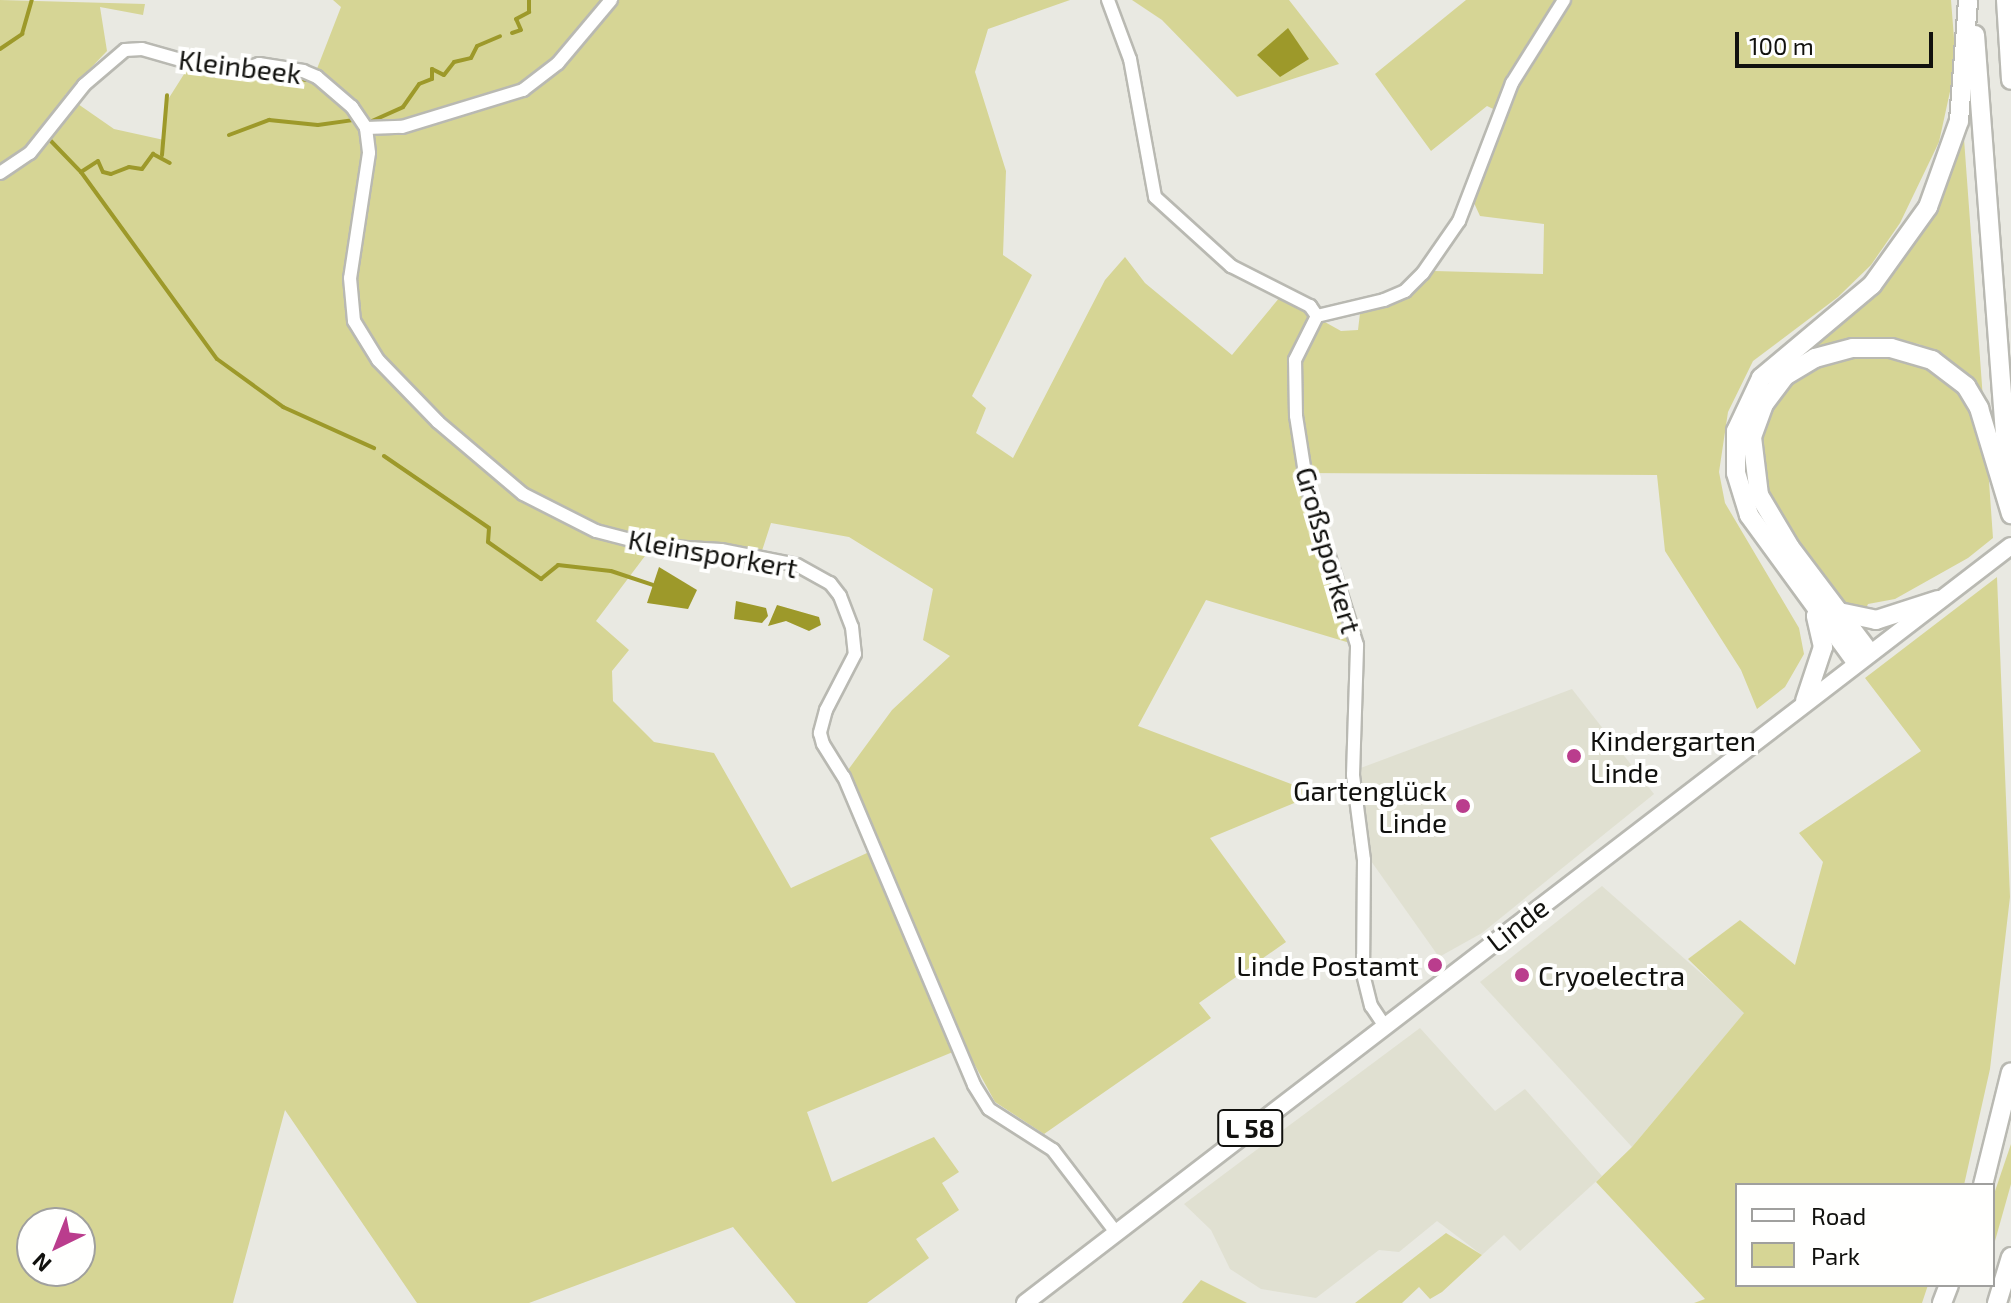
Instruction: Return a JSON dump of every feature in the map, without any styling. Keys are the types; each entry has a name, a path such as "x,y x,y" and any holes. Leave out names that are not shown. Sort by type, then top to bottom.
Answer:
{"highway":[{"path":"1970,0 2011,506"},
{"path":"1862,657 1815,610 1749,515 1736,473 1736,431 1761,378 1872,285 1928,207 1959,121 1970,0"},
{"path":"2006,0 2011,80"},
{"path":"1862,657 1839,612 1777,528 1754,476 1757,420 1773,390 1799,366 1837,351 1870,347 1912,352 1951,372 1979,408 2011,514"},
{"path":"1839,612 1876,620 1938,600"},
{"path":"1805,701 1823,647 1815,610"},
{"path":"1983,1183 2011,1072"},
{"path":"1997,1303 2011,1257"}],"main road":[{"name":"Linde","path":"1025,1303 1862,657 2011,546"}],"street":[{"path":"366,128 402,127 523,90 558,63 611,0"},
{"path":"1108,0 1130,59 1155,197 1231,266 1310,306 1317,316 1405,291 1459,221 1512,83 1564,0"},
{"name":"Kleinbeek","path":"0,173 37,146 97,72 133,49 198,65 248,68 259,64 303,71 332,87 366,128"},
{"name":"Kleinsporkert","path":"366,128 369,153 350,278 354,321 378,360 438,422 523,494 596,531 654,546 721,550 797,565 830,583 840,596 852,627 855,654 826,710 820,733 823,744 844,777 974,1085 989,1109 1053,1150 1115,1231"},
{"name":"Großsporkert","path":"1317,316 1295,360 1296,416 1307,486 1357,645 1353,775 1364,860 1363,974 1371,1006 1384,1025"}],"shaded area":[{"path":"1288,28 1309,59 1280,77 1257,55"},
{"path":"659,567 697,590 688,609 647,603"},
{"path":"736,601 766,608 768,616 762,623 734,619"},
{"path":"777,605 819,617 821,625 809,631 786,621 768,626"},
{"name":"Gartenglück Linde","path":"1572,689 1654,794 1482,933 1439,957 1371,861 1358,769"},
{"path":"1602,886 1745,1012 1632,1147 1480,982"},
{"path":"1420,1028 1495,1111 1525,1089 1602,1176 1520,1251 1504,1235 1482,1255 1437,1221 1399,1252 1379,1250 1316,1298 1261,1289 1230,1269 1211,1230 1184,1204"}],"green space":[{"path":"0,0 145,4 143,15 100,7 107,51 65,95 114,129 164,140 167,101 186,71 313,79 341,7 333,0 1070,0 988,29 975,72 1006,171 1003,255 1032,275 972,396 986,408 976,433 1013,458 1105,280 1125,257 1145,283 1232,355 1280,297 1341,331 1358,330 1360,313 1389,307 1414,293 1434,271 1543,274 1544,224 1480,216 1474,203 1506,115 1487,106 1431,151 1375,74 1466,0 1951,0 1956,64 1939,142 1900,223 1871,265 1838,297 1753,361 1728,412 1719,472 1725,503 1799,628 1804,654 1785,687 1757,709 1741,670 1665,551 1657,475 1302,473 1350,643 1206,600 1138,726 1307,790 1304,799 1210,838 1286,942 1199,1003 1211,1018 1044,1134 995,1102 965,1047 807,1112 832,1182 934,1137 959,1172 942,1183 959,1210 916,1239 929,1258 867,1303 796,1303 733,1227 529,1303 417,1303 285,1110 233,1303 0,1303","holes":["771,523 849,537 933,589 923,640 950,656 892,710 848,770 880,847 791,888 714,753 654,742 613,701 612,671 629,650 596,621 651,548 759,560"]},
{"path":"1132,0 1289,0 1339,64 1237,97 1162,20"},
{"path":"1963,125 1983,399 1960,369 1919,344 1875,339 1806,355 1746,445 1751,492 1781,554 1764,531 1740,465 1755,398 1879,285"},
{"path":"1859,353 1918,360 1965,396 1987,453 1993,538 1968,558 1895,599 1868,604 1864,613 1843,603 1785,529 1765,488 1759,445 1767,413 1786,386 1818,363"},
{"path":"1997,577 2010,897 1990,1069 1964,1183 1735,1183 1735,1287 1927,1287 1922,1303 1694,1303 1705,1299 1596,1182 1632,1147 1744,1013 1688,959 1740,920 1795,965 1823,862 1799,833 1921,751 1865,678"},
{"path":"2011,1144 2011,1184 1995,1241 1995,1191"},
{"path":"1446,1233 1482,1255 1442,1292 1430,1299 1419,1287 1402,1303 1355,1303"},
{"path":"1201,1280 1247,1303 1182,1303"}],"waterway":[{"path":"0,49 22,34 32,0"},
{"path":"512,33 521,30 516,19 529,12 529,0"},
{"path":"372,121 403,107 419,84 432,79 432,69 444,75 454,62 471,58 477,46 500,36"},
{"path":"194,73 264,73 306,80"},
{"path":"162,155 167,95"},
{"path":"229,135 269,120 318,125 353,120"},
{"path":"49,139 81,172 98,161 103,172 111,174 129,167 142,169 153,154 170,163"},
{"path":"81,172 217,359 283,407 374,448"},
{"path":"384,456 489,528 488,542 541,579 558,565 611,571 653,585"}],"place":[{"name":"Kindergarten Linde","path":"1574,756"},
{"name":"Gartenglück Linde","path":"1463,806"},
{"name":"Linde Postamt","path":"1435,965"},
{"name":"Cryoelectra","path":"1522,975"}]}
